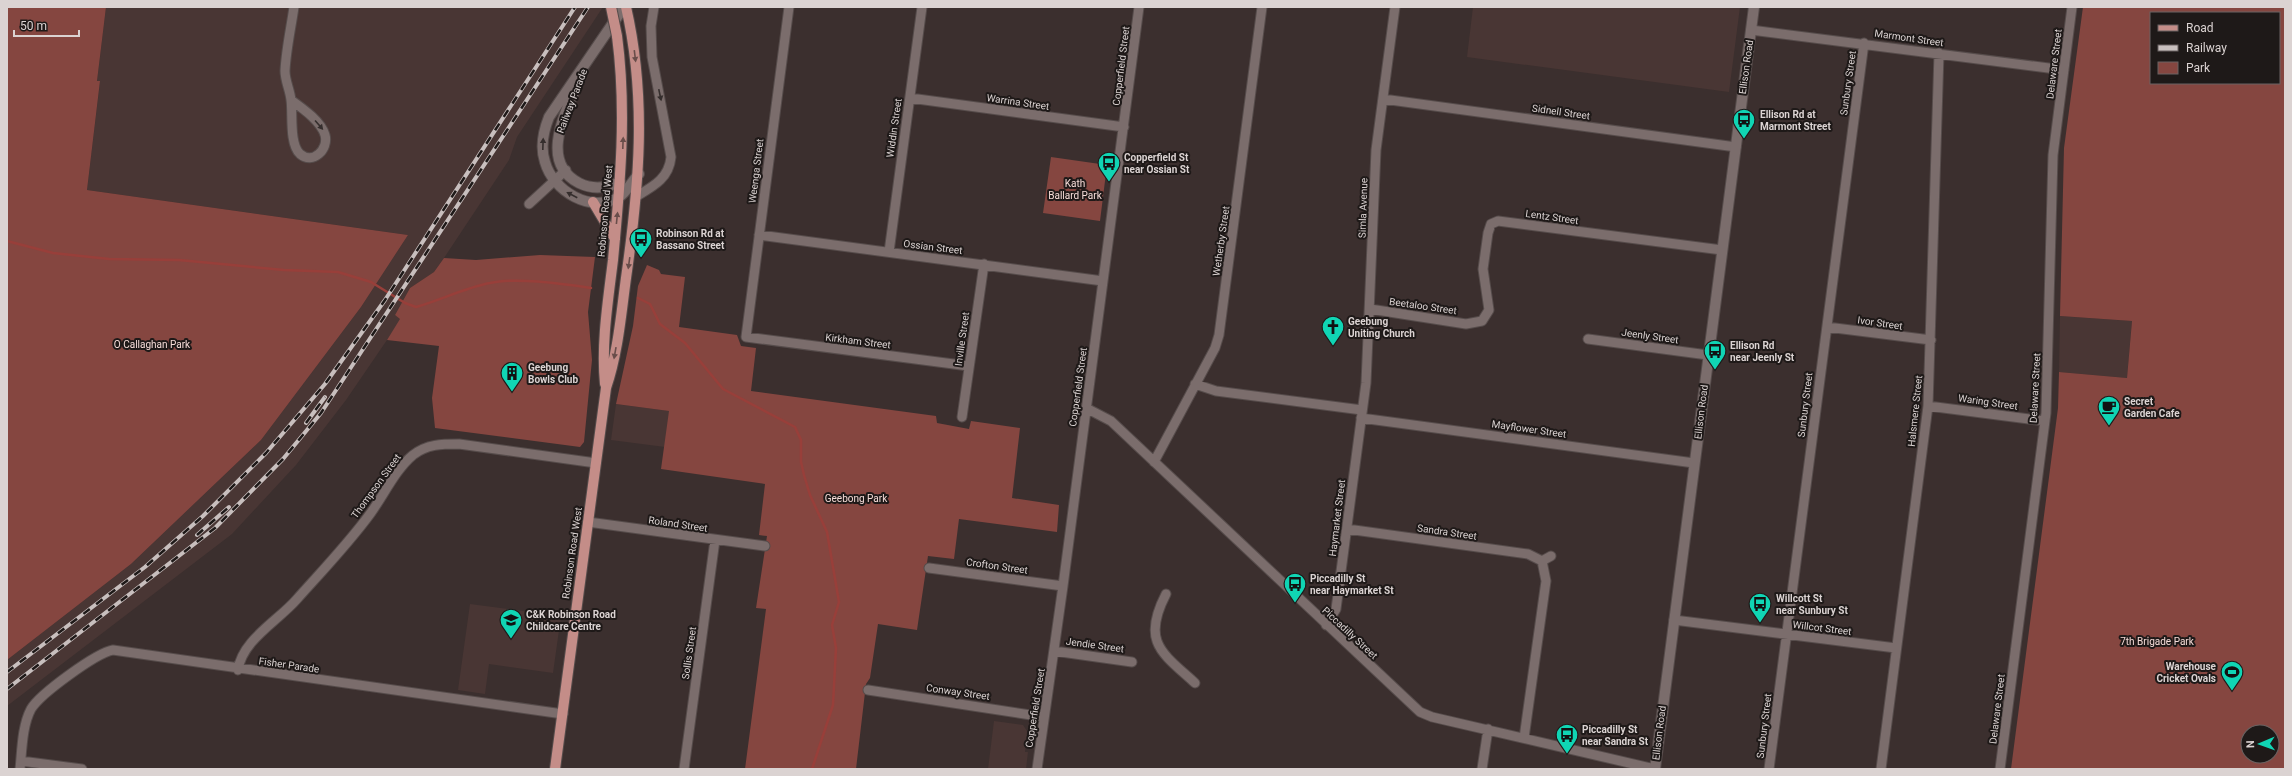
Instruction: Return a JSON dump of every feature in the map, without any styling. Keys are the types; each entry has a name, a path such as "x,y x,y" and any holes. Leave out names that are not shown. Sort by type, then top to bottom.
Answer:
{"main road":[{"name":"Robinson Road West","path":"555,769 606,388 605,344 619,197 623,113 617,36 611,7"},
{"name":"Robinson Road West","path":"606,388 611,372 620,323 639,174 640,103 629,18 625,7"},
{"path":"593,202 615,239"}],"street":[{"path":"291,100 301,106 323,130 325,147 316,156 305,157 298,152 292,126 291,100 286,84 285,70 294,7"},
{"name":"Railway Parade","path":"619,197 607,202 593,202 570,195 554,180 545,163 542,147 544,133 549,117 625,7"},
{"path":"637,196 663,178 669,168 671,157 653,64 651,26 654,7"},
{"name":"Weenga Street","path":"746,337 789,7"},
{"name":"Widdin Street","path":"889,252 922,7"},
{"name":"Copperfield Street","path":"1037,769 1063,586 1139,7"},
{"name":"Wetherby Street","path":"1154,462 1215,348 1219,335 1262,7"},
{"name":"Simla Avenue","path":"1362,414 1370,309 1375,168 1395,7"},
{"name":"Ellison Road","path":"1655,769 1754,7"},
{"name":"Delaware Street","path":"2000,769 2045,421 2053,155 2072,7"},
{"name":"Marmont Street","path":"1751,30 1864,43 2064,70"},
{"name":"Sunbury Street","path":"1769,769 1864,43"},
{"name":"Halsmere Street","path":"1881,769 1928,406 1939,53"},
{"name":"Railway Parade","path":"586,65 564,118 558,138 559,158 574,180 591,187 607,187 620,182"},
{"name":"Warrina Street","path":"910,98 1124,127"},
{"name":"Sidnell Street","path":"1383,98 1736,147"},
{"path":"529,204 566,170"},
{"path":"619,197 639,174"},
{"name":"Lentz Street","path":"1472,324 1482,321 1489,310 1483,269 1488,233 1491,224 1494,222 1502,221 1722,250"},
{"name":"Ossian Street","path":"759,235 1103,281"},
{"name":"Inville Street","path":"962,417 968,366 984,264"},
{"name":"Beetaloo Street","path":"1370,309 1472,324"},
{"name":"Ivor Street","path":"1827,327 1931,340"},
{"name":"Kirkham Street","path":"746,337 968,366"},
{"name":"Jeenly Street","path":"1588,339 1708,355"},
{"name":"Mayflower Street","path":"1195,384 1216,391 1694,463"},
{"name":"Waring Street","path":"1928,406 2045,421"},
{"name":"Piccadilly Street","path":"1086,408 1111,422 1420,712 1432,717 1655,769"},
{"name":"Haymarket Street","path":"1326,625 1336,609 1362,414"},
{"name":"Thompson Street","path":"238,670 242,655 248,645 289,609 343,550 405,463 424,448 437,444 459,444 596,463"},
{"name":"Roland Street","path":"588,522 765,546"},
{"name":"Sandra Street","path":"1347,529 1528,554 1536,556 1542,561"},
{"name":"Sollis Street","path":"684,769 715,540"},
{"path":"1524,738 1546,581 1542,561 1551,556"},
{"name":"Crofton Street","path":"929,568 1063,586"},
{"path":"1166,594 1156,620 1156,643 1165,656 1195,683"},
{"name":"Willcot Street","path":"1674,620 1896,648"},
{"name":"Fisher Parade","path":"20,765 26,720 32,708 40,698 94,657 107,651 126,650 238,670 563,714"},
{"name":"Jendie Street","path":"1054,651 1132,662"},
{"name":"Conway Street","path":"868,690 1044,716"},
{"path":"1482,769 1488,729"},
{"path":"20,765 82,769"}],"shaded area":[{"path":"106,7 603,7 517,137 509,160 444,258 434,272 410,288 395,315 401,319 346,400 296,465 232,534 7,706 7,660 131,564 261,440 361,307 408,235 87,190 100,82 97,81"},
{"path":"1473,7 1740,7 1729,92 1467,57"},
{"path":"2060,316 2132,321 2127,378 2059,372"},
{"path":"616,404 670,411 665,447 611,440"},
{"name":"C&K Robinson Road Childcare Centre","path":"470,604 561,616 553,673 489,664 485,694 458,690"},
{"path":"994,721 1023,725 1027,731 1025,752 1028,752 1026,769 988,769"}],"green space":[{"name":"O Callaghan Park","path":"7,7 106,7 97,81 100,81 87,190 408,235 361,307 261,440 131,564 7,660"},
{"name":"7th Brigade Park","path":"2083,7 2285,7 2285,769 2011,769 2058,408 2059,372 2127,378 2132,321 2060,316 2064,148"},
{"name":"Kath Ballard Park","path":"1051,157 1107,165 1100,221 1043,213"},
{"path":"540,255 595,257 588,312 592,360 584,442 580,447 435,428 432,398 439,346 387,340 400,319 395,315 410,288 434,272 444,258 476,260"},
{"name":"Geebong Park","path":"647,265 659,270 661,274 685,277 679,327 737,335 741,346 756,348 751,391 936,416 937,423 969,429 971,421 1020,428 1012,498 1059,505 1057,532 959,519 954,559 928,556 917,630 878,624 870,678 866,684 856,769 745,769 766,609 756,608 767,536 759,535 765,484 661,469 669,411 616,404 633,326 638,286"}],"waterway":[{"path":"7,241 53,253 109,259 179,260 284,270 338,272 371,282 405,303 416,307 471,288 501,281 540,282 591,288"},
{"path":"638,298 650,304 660,324 685,343 723,389 795,427 801,440 801,462 804,475 810,495 827,532 839,602 832,625 836,648 833,705 812,769"}],"railway":[{"path":"7,672 145,567 203,516 266,453 325,384 385,300 575,7"},
{"path":"7,689 215,528 283,459 321,413 588,7"},
{"path":"306,423 325,397"},
{"path":"197,535 229,507"}],"place":[{"name":"Ellison Rd at Marmont Street","path":"1744,140"},
{"name":"Copperfield St near Ossian St","path":"1109,182"},
{"name":"Robinson Rd at Bassano Street","path":"641,258"},
{"name":"Geebung Uniting Church","path":"1333,346"},
{"name":"Ellison Rd near Jeenly St","path":"1715,370"},
{"name":"Geebung Bowls Club","path":"512,392"},
{"name":"Secret Garden Cafe","path":"2109,426"},
{"name":"Piccadilly St near Haymarket St","path":"1295,604"},
{"name":"Willcott St near Sunbury St","path":"1760,624"},
{"name":"C&K Robinson Road Childcare Centre","path":"511,640"},
{"name":"Warehouse Cricket Ovals","path":"2232,692"},
{"name":"Piccadilly St near Sandra St","path":"1567,754"}]}
